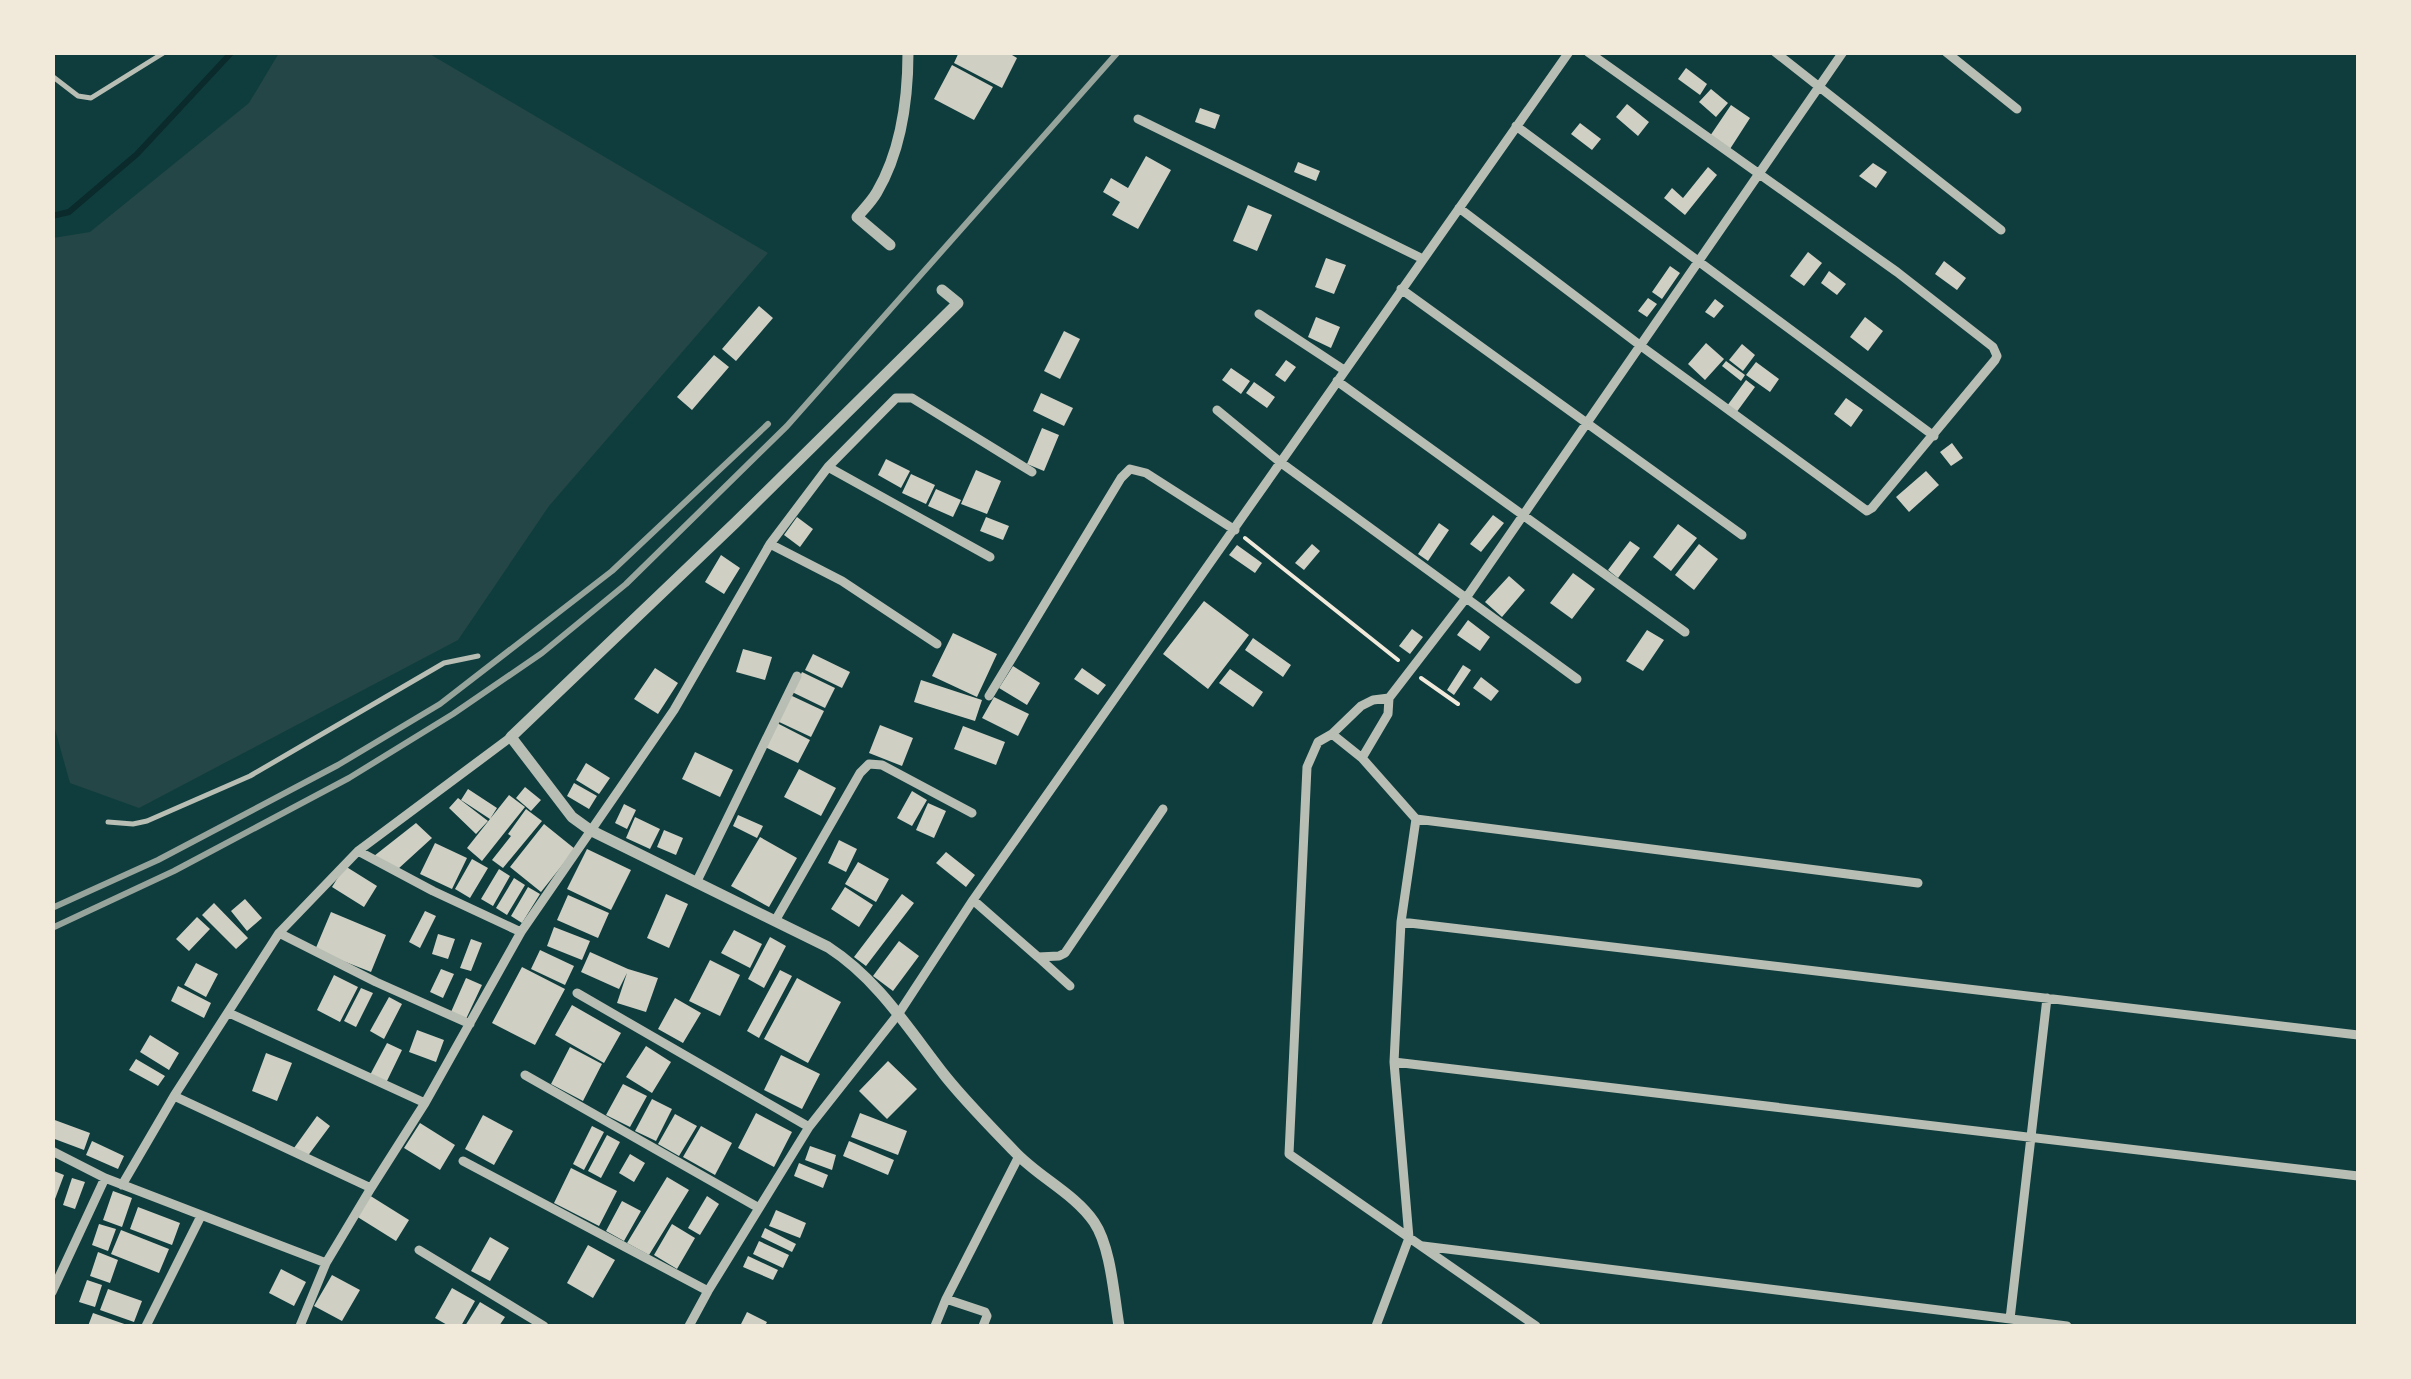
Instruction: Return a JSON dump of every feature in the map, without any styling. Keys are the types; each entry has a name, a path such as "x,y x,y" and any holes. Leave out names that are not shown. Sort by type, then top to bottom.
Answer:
{"street":[{"path":"890,246 857,217 876,195 894,156 908,82 908,52"},
{"path":"689,1326 809,1127 899,1013 973,900 1569,52"},
{"path":"1459,208 1867,511 1934,436 1995,360 1993,346 1897,272 1588,52"},
{"path":"1774,52 2001,230"},
{"path":"1362,758 1388,714 1389,698 1466,598 1844,52"},
{"path":"1946,52 2017,108"},
{"path":"1138,118 1423,259"},
{"path":"1516,126 1934,436"},
{"path":"122,1184 279,933 358,850 511,737 735,523 958,303 942,290"},
{"path":"1402,290 1742,535"},
{"path":"1259,314 1344,370"},
{"path":"1337,381 1685,632"},
{"path":"300,1326 326,1263 425,1104 521,932 674,710 770,544 828,467 896,398 912,398 1032,472"},
{"path":"1217,410 1280,462 1576,679"},
{"path":"828,467 990,557"},
{"path":"988,696 1130,469 1146,473 1235,530"},
{"path":"770,544 842,581 937,644"},
{"path":"696,884 797,676"},
{"path":"1389,698 1361,706 1318,742 1306,767 1290,1154 1536,1326"},
{"path":"1332,734 1362,758 1416,820 1918,883"},
{"path":"511,737 572,816 590,830 828,946 859,969 899,1013 957,1090 1019,1156 1078,1204 1096,1224 1120,1326"},
{"path":"775,922 868,764 882,766 972,813"},
{"path":"1038,957 1060,956 1065,952 1163,809"},
{"path":"1376,1326 1409,1238 1394,1062 1400,922 1416,820"},
{"path":"358,850 521,932"},
{"path":"973,900 1070,986"},
{"path":"1400,922 2358,1035"},
{"path":"279,933 470,1024"},
{"path":"577,993 809,1127"},
{"path":"2010,1320 2047,998"},
{"path":"229,1013 425,1104"},
{"path":"1394,1062 2358,1176"},
{"path":"525,1075 759,1208"},
{"path":"174,1096 371,1188"},
{"path":"52,1151 106,1178 326,1263"},
{"path":"934,1326 1019,1156"},
{"path":"463,1161 708,1291"},
{"path":"52,1292 106,1178"},
{"path":"146,1326 201,1216"},
{"path":"1420,1246 2067,1326"},
{"path":"419,1250 544,1326"},
{"path":"946,1299 985,1312 983,1326"},
{"path":"1940,1326 1945,1311"}],"lane":[{"path":"52,76 78,96 91,98 164,52"},
{"path":"108,822 133,824 146,820 250,776 444,662 478,656"}],"path":[{"path":"1235,530 1458,704"}],"shaded area":[{"path":"279,53 428,53 768,253 549,506 458,640 139,808 70,783 53,722 53,238 90,232 249,103"}],"building":[{"path":"959,52 1007,52 1017,58 1002,88 954,63"},
{"path":"952,65 993,87 974,120 934,99"},
{"path":"1686,68 1707,84 1700,95 1678,79"},
{"path":"1711,89 1728,103 1716,117 1699,102"},
{"path":"1627,104 1649,122 1638,136 1616,117"},
{"path":"1731,105 1750,118 1730,149 1710,136"},
{"path":"1200,108 1220,115 1215,129 1195,122"},
{"path":"1580,123 1601,139 1592,150 1571,134"},
{"path":"1146,156 1171,170 1138,229 1112,215 1120,202 1103,192 1111,178 1128,188"},
{"path":"1298,162 1320,171 1316,181 1294,172"},
{"path":"1873,163 1887,172 1876,188 1859,176"},
{"path":"1708,167 1717,175 1685,215 1664,198 1672,188 1683,198"},
{"path":"1248,205 1272,215 1257,251 1233,241"},
{"path":"1808,252 1822,263 1804,286 1790,276"},
{"path":"1326,258 1346,265 1334,294 1315,287"},
{"path":"1944,261 1966,278 1957,290 1935,274"},
{"path":"1670,266 1680,273 1662,299 1652,292"},
{"path":"1829,271 1846,284 1837,295 1821,283"},
{"path":"1648,298 1657,304 1647,317 1638,311"},
{"path":"1715,299 1724,306 1714,318 1705,312"},
{"path":"759,306 773,318 736,361 722,349"},
{"path":"1316,317 1340,327 1331,348 1308,337"},
{"path":"1865,317 1883,331 1868,351 1850,337"},
{"path":"1064,331 1080,339 1060,379 1044,371"},
{"path":"1706,343 1724,359 1705,380 1688,364"},
{"path":"1742,344 1755,355 1743,371 1729,360"},
{"path":"714,355 729,367 692,410 677,397"},
{"path":"1286,360 1296,367 1285,382 1275,375"},
{"path":"1726,361 1745,375 1741,381 1722,366"},
{"path":"1756,362 1779,379 1770,392 1746,375"},
{"path":"1231,368 1250,381 1241,394 1222,380"},
{"path":"1746,380 1755,387 1736,413 1727,406"},
{"path":"1254,382 1275,397 1267,408 1246,393"},
{"path":"1041,393 1073,408 1064,426 1033,411"},
{"path":"1846,398 1863,410 1851,427 1834,414"},
{"path":"1042,428 1059,435 1044,471 1027,464"},
{"path":"1952,443 1963,458 1951,466 1940,452"},
{"path":"886,459 910,471 901,488 878,475"},
{"path":"976,470 1001,481 987,514 961,504"},
{"path":"1926,471 1939,485 1909,512 1896,497"},
{"path":"911,474 935,485 926,504 902,493"},
{"path":"936,489 961,500 953,517 928,506"},
{"path":"1493,515 1504,523 1481,552 1470,544"},
{"path":"797,517 813,529 800,547 784,535"},
{"path":"986,517 1009,526 1003,540 980,531"},
{"path":"1439,523 1449,530 1428,561 1418,554"},
{"path":"1678,524 1697,538 1671,571 1653,557"},
{"path":"1630,541 1640,548 1618,578 1608,570"},
{"path":"1312,544 1320,551 1304,570 1295,563"},
{"path":"1699,544 1718,559 1694,590 1675,575"},
{"path":"1237,545 1262,563 1255,573 1229,555"},
{"path":"721,555 740,568 724,594 705,582"},
{"path":"1573,573 1595,589 1572,619 1550,603"},
{"path":"1509,576 1525,590 1502,617 1485,602"},
{"path":"1204,601 1249,635 1208,689 1163,654"},
{"path":"1468,620 1490,637 1480,651 1457,635"},
{"path":"1412,629 1423,637 1410,654 1399,646"},
{"path":"1647,630 1664,640 1643,671 1626,661"},
{"path":"953,633 997,654 977,697 932,676"},
{"path":"1253,638 1291,665 1283,677 1245,650"},
{"path":"743,649 772,657 765,680 736,672"},
{"path":"813,654 850,672 842,688 805,670"},
{"path":"1463,665 1471,670 1454,695 1447,690"},
{"path":"1013,666 1040,683 1027,705 999,688"},
{"path":"655,668 678,683 658,714 634,699"},
{"path":"1082,668 1106,685 1098,695 1074,679"},
{"path":"1230,669 1263,692 1253,707 1219,683"},
{"path":"802,672 835,688 825,708 792,692"},
{"path":"1481,677 1499,691 1491,701 1473,688"},
{"path":"921,680 982,700 975,721 914,702"},
{"path":"790,695 824,711 811,737 777,721"},
{"path":"994,697 1029,714 1018,736 982,718"},
{"path":"775,722 810,740 798,763 763,746"},
{"path":"880,725 913,738 902,766 869,753"},
{"path":"963,726 1005,742 996,765 954,749"},
{"path":"695,752 733,770 720,797 682,779"},
{"path":"586,763 610,778 599,794 576,780"},
{"path":"799,769 836,788 821,816 784,797"},
{"path":"574,783 597,796 589,809 567,796"},
{"path":"525,787 541,800 531,811 516,798"},
{"path":"468,789 497,808 490,819 461,800"},
{"path":"912,791 927,800 912,826 897,818"},
{"path":"509,795 525,807 482,861 467,848"},
{"path":"458,798 488,821 476,834 449,808"},
{"path":"928,803 946,811 934,838 916,830"},
{"path":"624,804 636,810 627,829 615,823"},
{"path":"526,809 542,821 503,868 492,860"},
{"path":"738,815 763,826 757,838 733,826"},
{"path":"635,817 660,829 650,849 626,838"},
{"path":"416,823 432,838 398,869 374,856"},
{"path":"544,824 575,849 541,892 510,867"},
{"path":"664,830 683,838 676,855 657,847"},
{"path":"760,837 797,858 769,907 731,886"},
{"path":"839,840 857,849 846,872 828,863"},
{"path":"435,843 467,858 452,889 420,874"},
{"path":"587,849 631,870 611,910 567,889"},
{"path":"946,852 975,875 966,887 936,863"},
{"path":"472,859 488,868 470,898 455,889"},
{"path":"858,862 889,879 876,902 845,884"},
{"path":"345,866 377,886 364,907 332,887"},
{"path":"499,869 510,876 493,906 481,899"},
{"path":"514,878 525,885 507,915 496,908"},
{"path":"528,887 540,894 522,923 511,916"},
{"path":"845,887 873,905 859,927 831,909"},
{"path":"666,894 688,904 669,948 647,938"},
{"path":"902,894 914,903 866,966 854,957"},
{"path":"568,895 609,913 598,938 557,920"},
{"path":"245,899 262,918 247,931 231,911"},
{"path":"214,903 248,938 236,949 202,915"},
{"path":"425,911 436,916 420,948 409,942"},
{"path":"331,912 386,935 371,972 315,950"},
{"path":"197,917 210,929 189,951 176,939"},
{"path":"554,927 590,941 582,960 547,946"},
{"path":"734,930 762,944 750,968 721,953"},
{"path":"438,934 455,939 448,959 432,954"},
{"path":"770,937 786,946 764,988 748,979"},
{"path":"471,939 482,943 471,971 460,968"},
{"path":"899,941 919,956 893,991 873,976"},
{"path":"540,950 574,966 565,985 531,969"},
{"path":"590,952 658,978 646,1012 617,1003 627,973 619,989 581,972"},
{"path":"710,960 740,975 720,1016 689,1001"},
{"path":"196,963 218,974 206,997 184,985"},
{"path":"522,967 565,989 535,1045 492,1023"},
{"path":"441,969 454,974 443,998 430,992"},
{"path":"780,970 792,976 759,1038 747,1031"},
{"path":"334,975 358,987 340,1022 317,1010"},
{"path":"466,978 482,985 466,1019 451,1012"},
{"path":"797,978 841,1002 808,1063 764,1039"},
{"path":"178,986 211,1003 204,1018 171,1001"},
{"path":"361,988 373,993 356,1027 344,1021"},
{"path":"389,997 402,1004 384,1039 370,1031"},
{"path":"675,998 701,1013 683,1043 658,1029"},
{"path":"572,1005 621,1033 604,1063 555,1035"},
{"path":"417,1030 444,1040 436,1062 409,1052"},
{"path":"150,1035 179,1053 169,1070 140,1052"},
{"path":"387,1043 402,1050 386,1083 370,1075"},
{"path":"646,1046 671,1062 652,1093 626,1077"},
{"path":"570,1047 602,1064 583,1101 551,1084"},
{"path":"266,1053 292,1063 277,1101 252,1091"},
{"path":"781,1055 820,1074 802,1109 764,1090"},
{"path":"136,1059 165,1076 158,1086 129,1070"},
{"path":"888,1061 917,1089 887,1119 859,1091"},
{"path":"623,1084 647,1096 630,1127 606,1115"},
{"path":"652,1099 672,1109 656,1141 635,1131"},
{"path":"756,1113 792,1132 774,1167 738,1148"},
{"path":"860,1113 907,1131 898,1155 851,1137"},
{"path":"675,1114 697,1126 679,1156 658,1144"},
{"path":"483,1115 513,1131 494,1165 465,1149"},
{"path":"317,1116 330,1126 307,1157 294,1148"},
{"path":"52,1119 90,1133 84,1150 52,1138"},
{"path":"420,1123 455,1145 440,1170 404,1148"},
{"path":"592,1126 604,1132 584,1170 573,1164"},
{"path":"701,1126 732,1143 715,1175 683,1157"},
{"path":"607,1135 620,1142 601,1178 588,1171"},
{"path":"92,1141 124,1156 118,1169 86,1155"},
{"path":"849,1141 894,1160 888,1175 843,1156"},
{"path":"810,1146 836,1155 832,1170 805,1160"},
{"path":"630,1154 645,1163 634,1182 619,1173"},
{"path":"799,1163 828,1175 823,1188 794,1176"},
{"path":"571,1168 617,1191 599,1226 554,1203"},
{"path":"54,1171 64,1175 55,1199 52,1198"},
{"path":"667,1177 689,1190 649,1255 627,1243"},
{"path":"72,1178 85,1182 75,1209 63,1205"},
{"path":"113,1191 132,1198 122,1227 103,1220"},
{"path":"369,1195 409,1220 396,1241 356,1216"},
{"path":"707,1196 719,1204 700,1235 688,1228"},
{"path":"622,1201 641,1211 624,1241 606,1231"},
{"path":"138,1207 180,1223 172,1245 130,1229"},
{"path":"776,1210 806,1223 800,1238 769,1226"},
{"path":"99,1224 116,1229 108,1251 92,1245"},
{"path":"672,1224 695,1238 677,1269 654,1255"},
{"path":"765,1228 796,1244 792,1252 761,1237"},
{"path":"121,1230 169,1249 159,1273 111,1254"},
{"path":"490,1237 509,1248 490,1281 471,1271"},
{"path":"759,1241 789,1255 783,1268 753,1254"},
{"path":"588,1245 615,1260 593,1298 567,1283"},
{"path":"98,1252 118,1260 110,1283 90,1276"},
{"path":"748,1256 778,1270 773,1280 743,1267"},
{"path":"281,1269 306,1282 294,1306 269,1293"},
{"path":"332,1275 360,1290 342,1321 314,1306"},
{"path":"87,1280 102,1285 95,1307 79,1302"},
{"path":"452,1288 475,1301 461,1326 449,1326 435,1318"},
{"path":"108,1289 142,1301 134,1322 100,1310"},
{"path":"480,1302 505,1317 499,1326 465,1326"},
{"path":"747,1312 767,1322 765,1326 740,1326"},
{"path":"93,1313 130,1326 88,1326"}],"waterway":[{"path":"52,216 69,212 137,154 232,52"}],"railway":[{"path":"52,928 174,871 349,778 542,653 626,584 787,426 1118,52"},
{"path":"52,908 158,860 338,765 440,704 612,571 768,424"}]}
